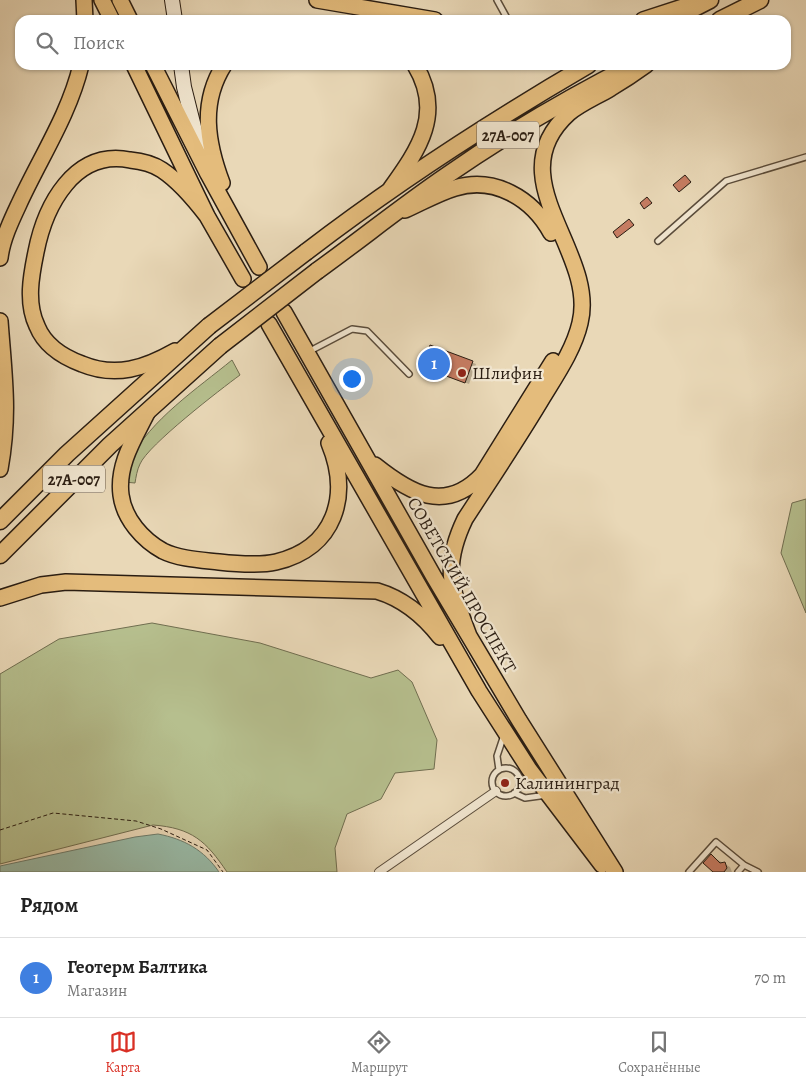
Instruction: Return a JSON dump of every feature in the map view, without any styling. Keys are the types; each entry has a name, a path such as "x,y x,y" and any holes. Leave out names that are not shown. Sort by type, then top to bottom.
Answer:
{"highway":[{"path":"681,15 710,0"},
{"path":"730,15 760,0"},
{"name":"27А-007","path":"389,190 482,128 580,70"},
{"name":"27А-007","path":"0,555 82,470 150,406 220,346 391,216 492,145 624,70"},
{"path":"0,521 67,454 209,326 389,190"}],"main road":[{"path":"84,0 85,15"},
{"path":"102,0 110,15"},
{"path":"120,0 128,15"},
{"path":"172,0 174,15"},
{"path":"317,0 406,15"},
{"path":"658,15 703,0"},
{"path":"0,258 16,211 44,150 64,116 78,70"},
{"path":"136,70 207,216 243,279"},
{"path":"156,70 208,174 259,266"},
{"path":"182,70 190,113 208,174"},
{"path":"222,70 212,92 208,112 208,132 213,158 238,229"},
{"path":"389,190 416,152 426,127 427,98 424,84 417,70"},
{"path":"469,636 456,602 450,577 450,559 454,540 465,519 554,379 580,322 582,307 579,276 552,216 545,193 543,175 546,147 557,127 569,113 638,70"},
{"path":"190,343 150,366 119,371 90,367 70,359 46,340 37,326 30,294 32,272 44,221 56,197 78,171 103,160 127,159 161,169 177,182 207,216"},
{"path":"370,461 399,484 416,492 432,496 447,496 472,485 482,475 561,348 573,321 575,308 571,282 561,252 544,219 519,197 498,188 471,185 454,188 391,216"},
{"name":"СОВЕТСКИЙ ПРОСПЕКТ","path":"284,312 469,636 519,720 615,872"},
{"path":"0,321 7,419 0,469"},
{"path":"269,324 479,691 505,733 548,795 608,872"},
{"path":"150,406 126,455 120,483 121,497 128,516 143,537 164,551 190,559 228,563 274,562 304,551 319,540 331,525 337,508 339,487 335,456 302,382"},
{"path":"0,598 41,584 66,582 377,591 403,602 430,624 479,691"}],"street":[{"path":"379,872 496,791"}],"lane":[{"path":"497,0 505,15"},
{"path":"658,241 726,181 806,157"},
{"path":"307,352 352,329 367,331 409,374"},
{"path":"499,770 510,768 518,775 520,785 514,793 504,796 496,791 492,781 499,770 497,756 505,733"},
{"path":"514,793 524,798 548,795"},
{"path":"689,872 716,842 744,865 758,872"},
{"path":"738,872 744,865"}],"path":[{"path":"0,830 53,814 136,820 207,850 223,872"}],"shaded area":[{"path":"232,360 240,375 156,444 140,464 135,483 124,482 129,462 150,431 190,393"},
{"path":"806,499 806,613 781,553 792,503"},
{"path":"152,623 260,643 371,678 398,670 412,682 437,740 434,769 395,773 381,799 347,814 335,848 337,872 227,872 205,844 197,838 178,829 153,825 0,864 0,674 59,639"},
{"path":"158,834 185,842 207,857 219,872 0,872 0,866 135,837"}],"building":[{"path":"685,175 691,182 679,192 673,185"},
{"path":"647,197 652,203 644,209 640,203"},
{"path":"629,219 634,225 617,238 613,232"},
{"path":"430,345 473,361 465,383 422,367"},
{"path":"711,854 720,863 725,862 727,868 724,872 713,872 703,863"}],"place":[{"name":"Геотерм Балтика","path":"434,364"},
{"name":"Шлифин","path":"462,373"},
{"name":"Калининград","path":"505,783"}]}
